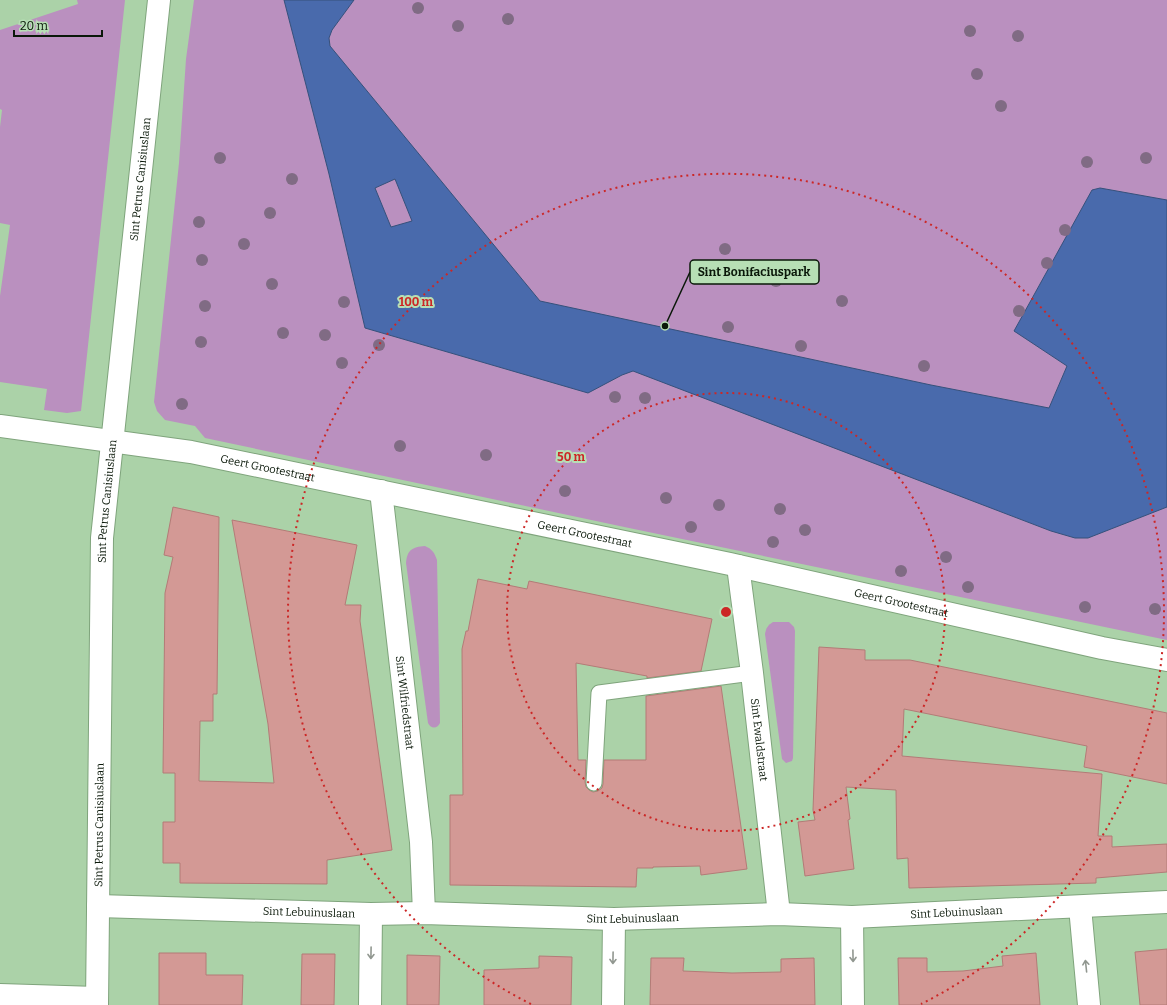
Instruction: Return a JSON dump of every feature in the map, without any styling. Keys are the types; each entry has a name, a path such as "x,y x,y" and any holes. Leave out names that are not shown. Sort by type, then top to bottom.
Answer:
{"street":[{"name":"Sint Petrus Canisiuslaan","path":"97,1001 102,538 159,0"},
{"name":"Geert Grootestraat","path":"0,426 191,452 738,566 1102,648 1167,660"},
{"name":"Sint Wilfriedstraat","path":"381,492 421,842 424,913"},
{"name":"Sint Ewaldstraat","path":"738,566 752,673 779,914"},
{"name":"Sint Lebuinuslaan","path":"98,906 372,914 424,913 614,919 779,914 852,917 1167,902"},
{"path":"1080,907 1090,1005"},
{"path":"370,1005 372,914"},
{"path":"852,917 854,1005"},
{"path":"612,1005 614,919"},
{"path":"0,995 97,1001"}],"lane":[{"path":"594,783 599,693 752,673"}],"shaded area":[{"path":"77,0 125,0 81,411 67,413 44,410 47,389 0,382 0,296 10,225 0,223 0,127 2,110 0,109 0,30 78,4"},
{"path":"194,0 1167,0 1167,640 205,438 195,426 165,420 157,411 154,402 179,163 186,59"},
{"path":"425,546 432,551 437,560 440,723 434,728 428,723 406,563 411,550 417,547"},
{"path":"773,622 789,622 794,627 795,631 793,758 792,761 786,763 782,759 765,634 770,624"}],"water":[{"path":"284,0 354,0 332,30 329,38 330,46 540,301 931,385 1049,408 1067,366 1014,331 1092,190 1100,188 1167,200 1167,507 1088,538 1075,538 1051,531 633,371 622,375 588,393 365,328 329,174","holes":["395,179 412,221 391,227 375,188"]}],"building":[{"path":"173,507 219,517 217,694 213,694 213,721 200,721 199,781 274,783 268,724 232,520 357,545 345,605 361,605 360,621 392,850 327,860 327,884 180,883 180,863 163,863 163,822 175,822 175,773 163,773 165,593 173,557 164,555"},
{"path":"478,579 527,589 529,581 712,619 701,671 647,678 647,676 576,663 578,760 586,760 586,787 593,792 598,791 602,788 603,784 604,760 646,760 646,696 721,686 747,869 701,875 700,866 637,868 636,887 450,885 450,795 463,795 462,649 466,631 468,631"},
{"path":"819,647 865,650 865,660 910,660 1167,713 1167,784 1084,767 1087,746 904,709 902,756 1102,774 1098,836 1112,836 1112,847 1167,844 1167,872 1096,878 1096,883 909,888 908,858 897,859 896,790 846,787 850,819 848,820 854,869 805,876 798,822 815,820 813,810"},
{"path":"1167,949 1167,1005 1140,1005 1135,952"},
{"path":"159,953 206,953 206,975 243,975 242,1005 159,1005"},
{"path":"1036,953 1040,1005 899,1005 898,958 927,958 927,972 963,971 1003,966 1002,956"},
{"path":"302,954 335,954 334,1005 301,1005"},
{"path":"407,955 440,956 439,1005 407,1005"},
{"path":"539,956 572,957 571,1005 484,1005 484,970 539,968"},
{"path":"651,958 684,958 683,971 732,973 781,972 781,959 814,958 815,1005 650,1005"}],"place":[{"name":"Sint Bonifaciuspark","path":"665,326"}]}
